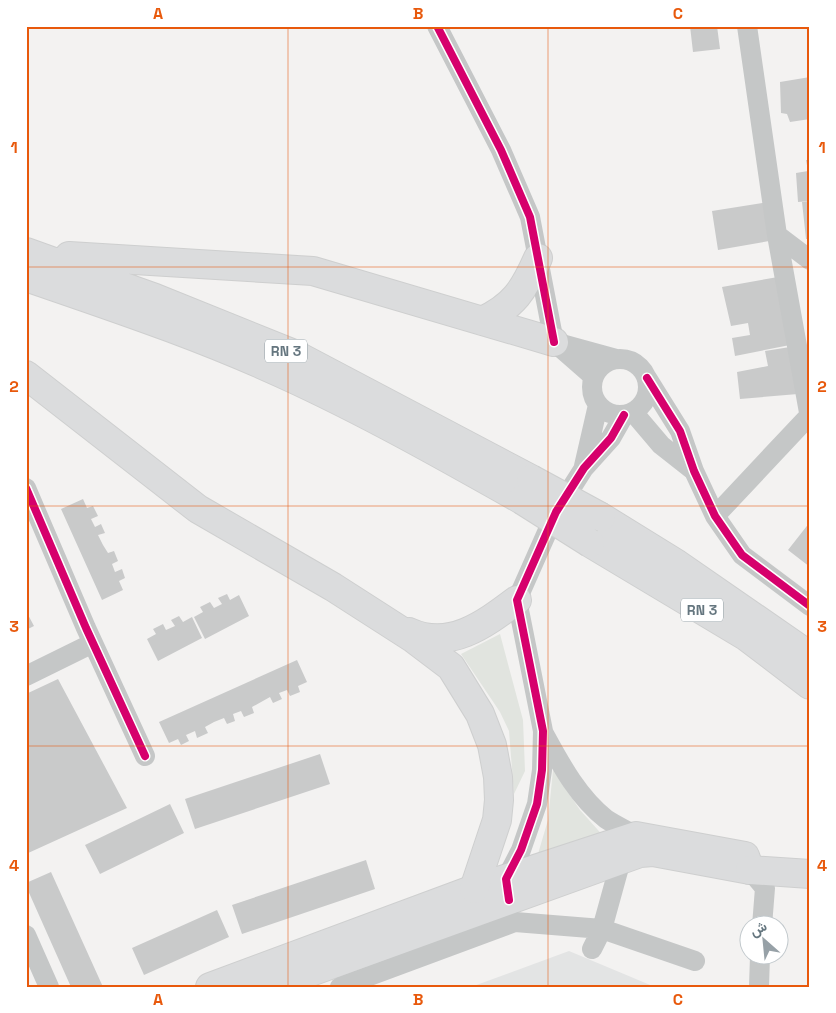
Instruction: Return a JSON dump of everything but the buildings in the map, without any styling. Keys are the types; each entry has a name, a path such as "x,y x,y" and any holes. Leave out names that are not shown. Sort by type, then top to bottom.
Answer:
{"main road":[{"path":"26,252 114,261 313,271 554,342"},
{"name":"RN 3","path":"26,252 155,298 294,354 527,490 590,543 747,637 810,685"},
{"path":"482,321 510,305 524,287 538,258"},
{"name":"RN 3","path":"26,278 168,327 284,374 406,434 527,490 601,517 678,564 810,656"},
{"path":"26,375 198,509 383,619 414,639 451,667 480,714 492,744 499,800 497,820 474,889"},
{"path":"383,619 429,639 445,639 469,633 517,600"},
{"path":"269,987 508,889 625,846 640,853 653,852 758,879 803,874"},
{"path":"210,987 474,889 508,889"}],"street":[{"path":"437,26 501,150 530,216 554,342 594,377"},
{"path":"714,516 809,417 777,235 747,26"},
{"path":"777,235 810,260"},
{"path":"554,342 635,363 642,370 680,431 694,471 714,516 742,555 810,606"},
{"path":"616,359 607,362 594,377 593,396 598,404 605,411 629,413 661,445 694,471"},
{"path":"508,889 537,804 542,770 543,732 517,600 556,512 584,468 611,438 629,413 646,397 648,388 647,378"},
{"path":"584,468 598,404"},
{"path":"26,488 145,756"},
{"path":"26,676 94,644"},
{"path":"543,732 564,770 594,808 608,820 625,846 602,929 592,949"},
{"path":"758,879 761,916"},
{"path":"340,987 515,922 602,929 695,961"},
{"path":"26,935 33,971 49,987"},
{"path":"758,987 759,966"}],"shaded area":[{"path":"500,634 523,720 525,771 514,794 509,731 500,712 461,654"},
{"path":"553,770 580,810 606,839 535,864 548,820"},
{"path":"569,951 655,987 471,987"}],"cycle path":[{"path":"437,26 501,150 530,217 554,342"},
{"path":"647,378 680,431 694,471 715,516 742,555 810,606"},
{"path":"509,900 506,879 521,850 537,804 542,770 543,731 517,600 556,512 584,468 611,438 624,415"},
{"path":"26,488 86,628 145,756"}]}
